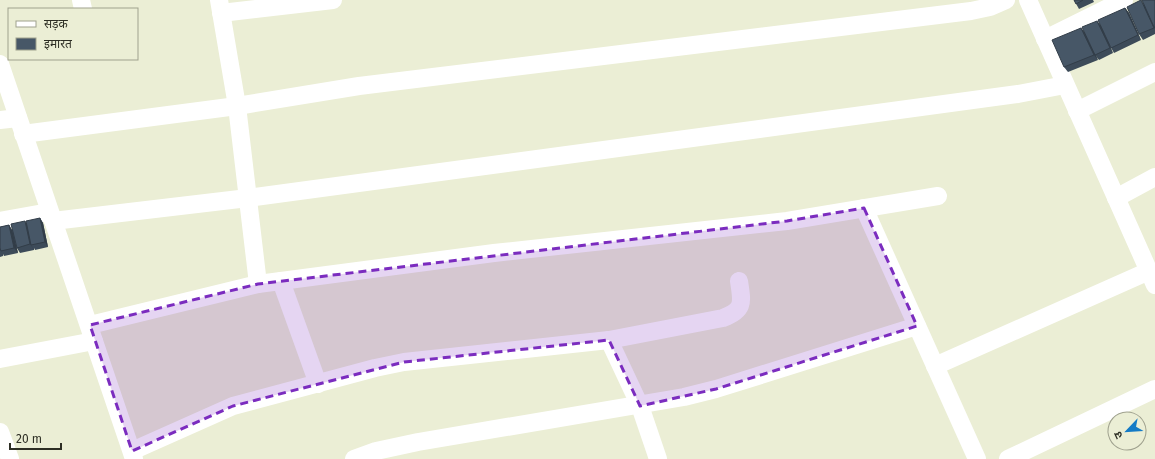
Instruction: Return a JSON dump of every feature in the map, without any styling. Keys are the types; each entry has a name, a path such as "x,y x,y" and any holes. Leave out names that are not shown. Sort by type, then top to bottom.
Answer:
{"street":[{"path":"258,284 236,106 220,7 332,0"},
{"path":"0,120 21,126 236,106 359,86 971,11 1006,0"},
{"path":"935,366 1152,278 1028,0"},
{"path":"1045,39 1124,0"},
{"path":"0,64 133,455 233,406 404,362 609,340 731,315 737,311 742,304 739,281"},
{"path":"1077,111 1155,72"},
{"path":"0,221 248,198 1032,92 1065,84"},
{"path":"1116,198 1155,177"},
{"path":"0,359 258,284 619,238 787,221 938,196"},
{"path":"864,208 977,459"},
{"path":"281,281 318,384"},
{"path":"354,459 376,451 418,442 640,406 716,390 917,326"},
{"path":"609,340 640,406 658,459"},
{"path":"1008,459 1155,389"},
{"path":"0,432 10,459"}],"highlighted area":[{"path":"864,208 917,326 716,389 640,406 609,340 404,362 233,406 132,451 90,325 258,284 787,221"}],"building":[{"path":"1074,0 1083,0 1076,4"},
{"path":"1141,0 1154,28 1139,34 1127,7"},
{"path":"1142,0 1155,0 1155,27 1154,27"},
{"path":"1125,8 1138,35 1111,48 1098,20"},
{"path":"1097,21 1110,48 1095,55 1082,27"},
{"path":"1081,28 1094,55 1064,67 1052,40"},
{"path":"40,218 45,242 31,245 26,221"},
{"path":"25,221 30,244 17,248 11,224"},
{"path":"9,225 14,248 1,251 0,227"}]}
